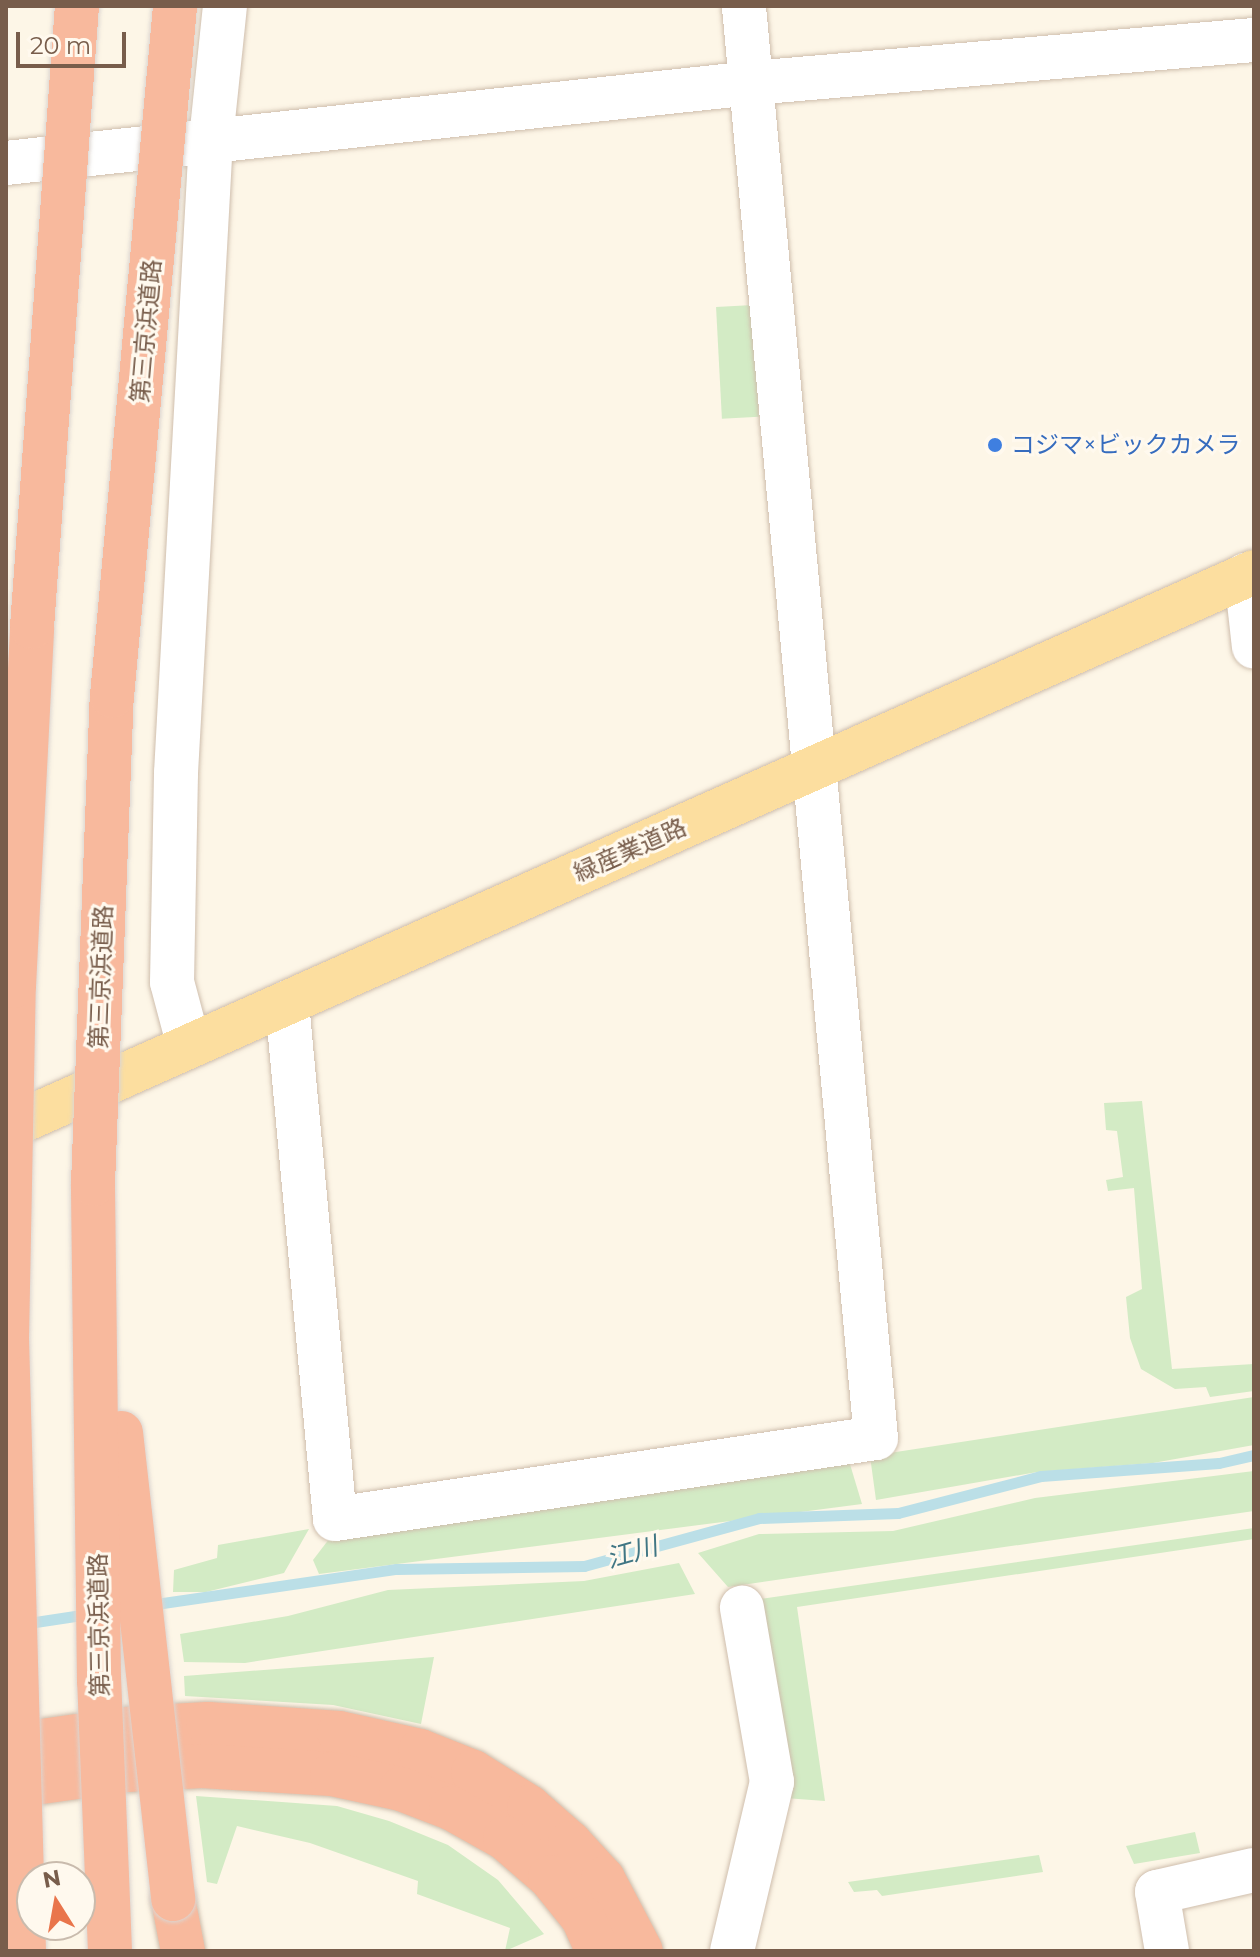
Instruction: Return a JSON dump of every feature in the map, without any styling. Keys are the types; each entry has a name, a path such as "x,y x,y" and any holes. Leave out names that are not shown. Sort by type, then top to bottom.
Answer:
{"highway":[{"path":"6,575 37,285 76,6"},
{"path":"24,1951 7,1339 14,986 34,595 76,6"},
{"name":"第三京浜道路","path":"110,1951 99,1681 93,1184 112,696 175,6"},
{"path":"93,1184 183,1951"},
{"path":"6,1746 134,1728 208,1724 339,1733 410,1770 451,1808 505,1838 550,1877 583,1918 598,1951"},
{"path":"6,1787 114,1771 202,1766 332,1774 410,1770 473,1772 529,1807 570,1843 603,1879 641,1951"}],"main road":[{"name":"緑産業道路","path":"6,1128 1250,574"}],"street":[{"path":"189,1046 172,982 176,788 211,139 225,6"},
{"path":"287,1003 335,1519 876,1438 817,768 744,6"},
{"path":"6,163 752,83 1254,40"},
{"path":"1250,574 1254,647"},
{"path":"732,1951 772,1782 742,1608"},
{"path":"1167,1951 1157,1892 1254,1870"}],"green space":[{"path":"753,305 759,417 722,419 716,307"},
{"path":"1142,1101 1172,1369 1254,1364 1254,1391 1210,1397 1206,1387 1175,1389 1141,1369 1130,1338 1126,1297 1142,1289 1134,1188 1108,1191 1106,1180 1123,1177 1117,1131 1106,1130 1104,1103"},
{"path":"1254,1397 1254,1445 1153,1463 1037,1472 876,1500 870,1456"},
{"path":"849,1461 862,1504 319,1574 313,1560 336,1530"},
{"path":"1254,1471 1254,1511 728,1587 698,1553 759,1534 893,1531 1035,1498"},
{"path":"1254,1528 1254,1539 797,1607 825,1801 785,1798 753,1600"},
{"path":"309,1529 284,1573 206,1592 173,1592 174,1570 217,1558 218,1545"},
{"path":"679,1563 695,1594 245,1663 184,1662 180,1634 288,1616 388,1590 584,1581"},
{"path":"434,1657 421,1724 333,1705 185,1696 184,1676"},
{"path":"196,1796 337,1806 389,1821 448,1845 498,1880 544,1934 505,1951 510,1928 417,1894 418,1881 310,1843 237,1826 217,1884 207,1882"},
{"path":"1195,1832 1200,1853 1134,1864 1126,1846"},
{"path":"1039,1855 1043,1872 882,1896 877,1890 854,1892 848,1882"}],"waterway":[{"name":"江川","path":"149,1605 396,1569 584,1566 759,1518 898,1513 1041,1476 1219,1463 1254,1455"},
{"name":"江川","path":"22,1624 88,1614"}],"place":[{"name":"コジマ×ビックカメラ","path":"995,445"}]}
